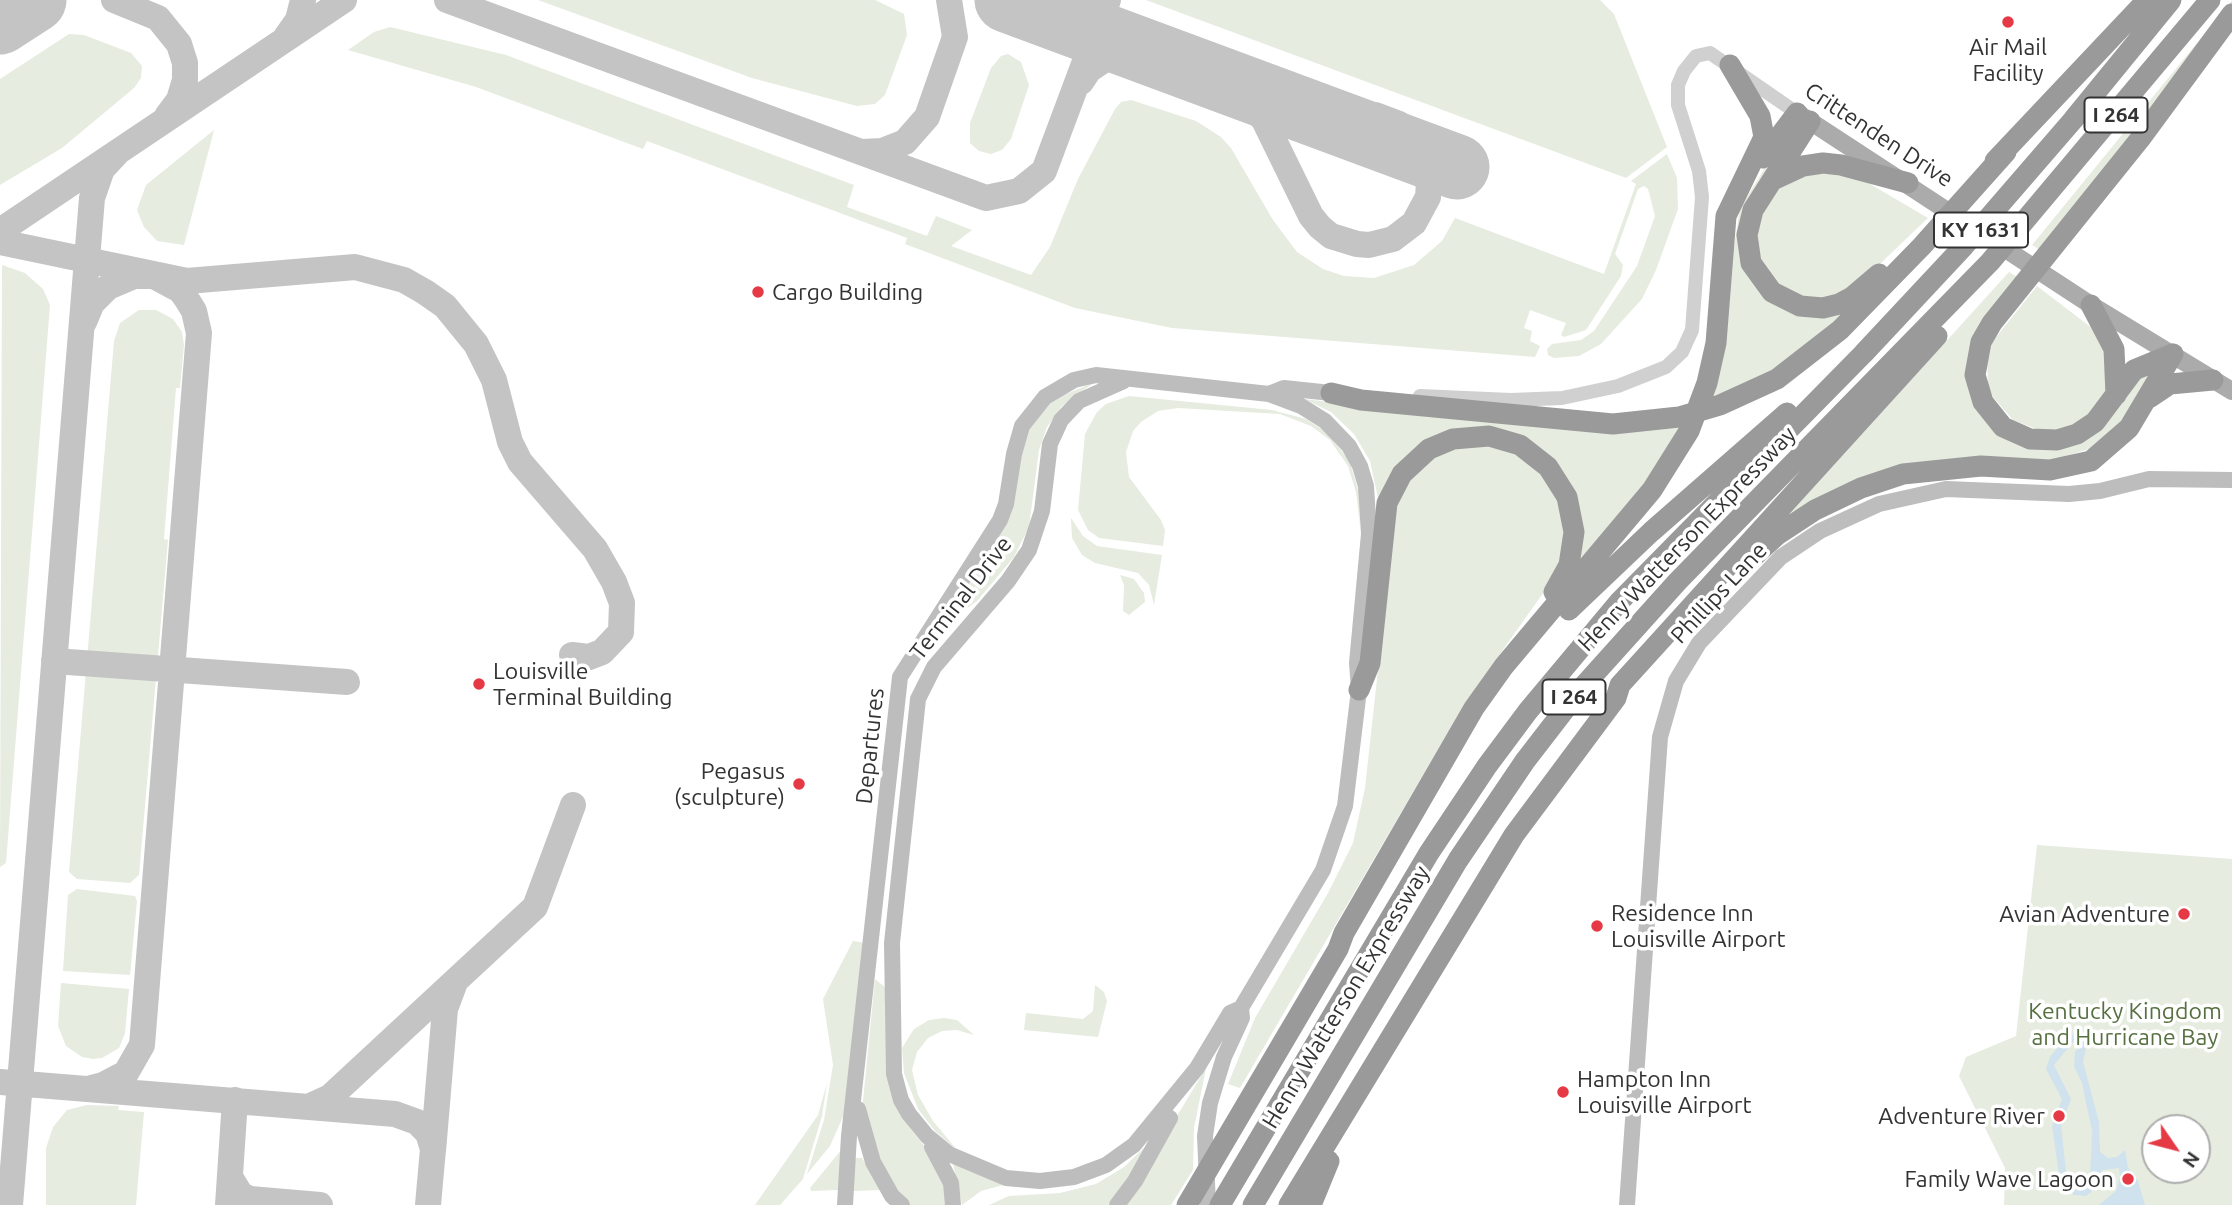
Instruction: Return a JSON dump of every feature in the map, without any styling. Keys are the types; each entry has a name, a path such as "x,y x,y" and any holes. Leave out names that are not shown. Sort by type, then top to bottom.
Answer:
{"highway":[{"path":"1331,393 1361,400 1613,424 1658,421 1700,412 1738,398 1777,379 1818,349 1863,309 1934,228 2147,0"},
{"name":"Henry Watterson Expressway","path":"1220,1205 1429,853 1528,711 1637,583 1864,355 1964,246 2171,0"},
{"name":"Henry Watterson Expressway","path":"1252,1205 1458,860 1563,712 1620,642 1983,270 2210,0"},
{"path":"2173,354 2137,368 2095,422 2077,434 2057,440 2020,436 1991,415 1978,391 1976,357 1983,337 2140,139 2232,14"},
{"path":"1504,666 1652,490 1685,440 1713,358 1727,231 1726,216 1731,200 1764,137 1760,116 1721,60"},
{"path":"1804,117 1750,217 1749,256 1760,280 1772,292 1800,306 1824,308 1852,297 1934,228"},
{"path":"1727,231 1741,194 1804,117"},
{"path":"1771,181 1803,166 1823,163 1841,165 1908,183"},
{"path":"1289,1205 1514,835 1616,698 1620,685 1967,303 1983,270"},
{"path":"2091,305 2114,349 2116,395"},
{"path":"1616,698 1629,692 1761,548 1815,510 1861,488 1912,472 1954,467 2050,470 2091,461 2119,439 2147,400 2173,354"},
{"path":"1338,949 1350,937 1468,738 1524,661 1559,620 1599,580 1711,479 1805,398 1864,355"},
{"path":"2147,400 2169,384 2213,380"},
{"path":"1187,1205 1338,949 1438,767 1569,565 1574,532 1573,514 1559,481 1536,456 1504,439 1472,435 1440,444 1418,456 1402,474 1390,495 1383,519 1370,663 1359,690"},
{"path":"1311,1205 1329,1162 1375,1082 1379,1059"}],"main road":[{"name":"Crittenden Drive","path":"1804,117 2091,305 2232,391"},
{"name":"Departures","path":"845,1205 849,1136 856,1100 900,677 1000,520 1010,487 1018,437 1034,409 1045,397 1074,380 1096,375 1126,380"},
{"name":"Terminal Drive","path":"1126,380 1269,394 1301,406 1325,421 1349,446 1364,475 1369,534 1357,663 1359,690 1349,787 1340,827 1324,870 1241,1008 1230,1013 1197,1068 1134,1146 1106,1165 1074,1177 1040,1181 997,1175 949,1154 921,1130 901,1100 894,1074 891,943 918,699 939,660 1008,581 1029,550 1042,512 1050,444 1061,420 1079,401 1126,380"},
{"path":"1269,394 1284,388 1331,393"},
{"name":"Phillips Lane","path":"1627,1205 1660,737 1677,679 1699,643 1782,557 1820,531 1879,504 1946,489 2069,494 2090,493 2149,479 2232,480"},
{"name":"Terminal Drive","path":"1208,1205 1205,1144 1212,1094 1224,1057 1242,1018 1241,1008"},
{"path":"1117,1205 1135,1181 1197,1068"},
{"path":"856,1100 873,1162 892,1195 902,1205"},
{"path":"921,1130 944,1166 951,1183 953,1205"}],"street":[{"path":"1331,393 1511,400 1592,393 1644,377 1675,360 1692,330 1702,184 1680,118 1677,93 1681,78 1690,62 1702,53 1721,60"},
{"name":"Crittenden Drive","path":"1721,60 1804,117"}],"green space":[{"path":"538,0 875,0 904,14 907,35 885,95 875,104 857,106 752,78"},
{"path":"1146,0 1600,0 1614,14 1667,147 1626,178"},
{"path":"2232,0 2232,7 2042,251 2032,245"},
{"path":"390,27 506,55 854,185 847,207 927,236 936,216 972,230 951,246 1031,275 1050,247 1078,179 1115,109 1121,102 1131,100 1196,121 1221,137 1231,148 1273,220 1297,252 1323,269 1344,276 1374,278 1414,265 1442,241 1455,218 1604,274 1636,184 1631,181 1667,154 1677,178 1678,209 1656,270 1642,299 1601,344 1579,356 1554,358 1548,355 1547,349 1552,344 1581,340 1594,331 1637,266 1655,216 1648,189 1644,186 1638,189 1615,254 1623,265 1621,276 1586,330 1564,337 1561,335 1566,323 1530,310 1524,328 1532,331 1530,341 1540,346 1535,357 1172,328 1075,308 905,244 907,238 647,141 643,149 476,87 348,50 374,32"},
{"path":"69,34 84,35 131,53 142,66 141,78 134,88 62,148 0,185 0,79"},
{"path":"1008,54 1021,62 1029,85 1011,139 1002,150 991,154 979,151 970,143 970,123 991,68 1001,56"},
{"path":"214,130 184,245 157,241 144,227 137,210 146,185"},
{"path":"1783,139 1753,200 1763,291 1853,305 1790,363 1710,401 1740,208"},
{"path":"1814,171 1858,177 1928,218 1861,282 1834,297 1819,299 1801,297 1772,281 1756,250 1758,218 1775,191"},
{"path":"2,265 25,273 43,289 50,305 6,863 0,867"},
{"path":"2009,272 2019,278 1983,324 1973,392 2046,447 2133,381 2154,370 2119,426 2095,447 2054,460 1972,457 1915,463 1786,518"},
{"path":"2037,286 2092,328 2107,349 2106,392 2086,419 2066,429 2041,431 2013,420 1993,397 1988,386 1987,355 1992,342"},
{"path":"139,310 156,310 173,319 182,332 184,345 180,388 176,388 164,539 168,540 139,875 130,883 77,879 69,872 114,341 120,323"},
{"path":"1093,383 1062,406 1047,427 1039,450 1029,527 1014,557 977,601 937,630 968,584 1032,421 1049,401"},
{"path":"1129,396 1272,410 1306,419 1325,431 1349,460 1359,492 1360,526 1356,492 1348,466 1330,440 1311,426 1280,414 1178,408 1158,411 1141,422 1133,431 1126,452 1129,477 1161,520 1165,530 1163,546 1099,538 1088,530 1078,510 1085,434 1097,412 1106,404"},
{"path":"1304,399 1346,404 1685,423 1670,452 1577,572 1567,478 1464,428 1378,498 1370,461 1354,434 1331,412"},
{"path":"1485,444 1514,452 1549,481 1564,517 1562,557 1551,582 1465,703 1240,1088 1228,1084 1255,1018 1328,893 1353,843 1365,788 1396,506 1404,487 1429,460 1447,450"},
{"path":"1071,518 1083,536 1097,546 1162,555 1154,605 1149,585 1138,573 1095,563 1082,555 1072,538"},
{"path":"1120,575 1134,579 1144,593 1145,602 1129,615 1123,611 1124,585"},
{"name":"Kentucky Kingdom and Hurricane Bay","path":"2037,845 2232,859 2232,1205 2004,1205 2005,1168 1959,1076 1966,1057 2016,1036"},
{"path":"77,889 135,896 137,901 130,975 63,971 68,895"},
{"path":"853,941 865,943 845,1112 830,1146 807,1174 824,1120 833,1065 823,999"},
{"path":"875,979 886,988 889,1087 910,1128 941,1167 945,1177 946,1205 908,1205 893,1189 866,1125 863,1101"},
{"path":"61,983 129,989 125,1033 119,1048 102,1058 93,1059 82,1057 66,1046 58,1026"},
{"path":"1095,985 1104,992 1107,1001 1098,1037 1024,1030 1026,1013 1083,1019 1093,1011"},
{"path":"929,1020 957,1020 974,1035 957,1030 942,1031 928,1038 917,1052 912,1070 918,1095 933,1121 957,1150 935,1131 918,1109 904,1073 902,1048 914,1029"},
{"path":"1206,1068 1194,1128 1193,1170 1171,1205 1123,1205"},
{"path":"827,1083 822,1116 803,1179 780,1205 755,1205 818,1115"},
{"path":"87,1105 119,1106 118,1110 144,1112 136,1205 46,1205 46,1148 53,1127 67,1110"},
{"path":"1151,1141 1122,1191 1108,1205 989,1205 1009,1196 1060,1193 1096,1184 1124,1167"},
{"path":"842,1149 839,1190 811,1191 810,1188"},
{"path":"854,1158 862,1158 881,1190 852,1191"},
{"path":"953,1164 1007,1184 981,1191 962,1205"}],"water":[{"name":"Adventure River","path":"2077,1033 2087,1044 2083,1062 2099,1122 2100,1152 2108,1158 2117,1157 2125,1150 2128,1168 2138,1181 2145,1205 2099,1205 2116,1191 2120,1177 2119,1168 2102,1170 2097,1187 2086,1196 2074,1195 2060,1181 2052,1126 2062,1099 2046,1069 2050,1057 2066,1038","holes":["2076,1042 2079,1046 2075,1052 2074,1066 2082,1083 2092,1131 2090,1181 2082,1188 2076,1186 2066,1172 2061,1125 2071,1099 2054,1065 2072,1043"]}],"taxiway":[{"path":"6,15 29,0"},
{"path":"114,0 158,18 179,44 185,63 185,80 179,100 167,116"},
{"path":"286,37 298,20 303,0"},
{"path":"0,231 344,0"},
{"path":"447,0 986,198 1019,191 1044,171 1108,0"},
{"path":"862,152 882,151 905,142 927,117 955,37 949,0"},
{"path":"1081,82 1089,70 1107,58 1127,52 1152,54"},
{"path":"1213,77 1242,94 1264,120 1311,216 1320,227 1331,236 1357,244 1369,245 1393,239 1414,223 1428,197 1430,168 1421,145 1399,124 1375,115 1349,117 1336,122"},
{"path":"10,1205 92,198 102,169 117,153"},
{"path":"0,242 187,281 355,267 404,280 445,306 476,344 494,380 510,442 520,462 595,549 614,582 622,603 621,632 602,652 589,657 572,655"},
{"path":"84,322 92,303 108,287 134,276 154,276 180,290 194,311 199,333 142,1045 126,1073 91,1088"},
{"path":"54,661 347,682"},
{"path":"308,1107 330,1097 535,907 573,805"},
{"path":"433,1151 445,1009 454,985"},
{"path":"0,1082 395,1114 417,1122 428,1133 433,1149 428,1205"},
{"path":"228,1205 235,1100"},
{"path":"230,1177 241,1195 250,1199 320,1205"}],"runway":[{"path":"0,22 34,0"},
{"path":"1007,0 1457,167"}],"place":[{"name":"Air Mail Facility","path":"2008,22"},
{"name":"Cargo Building","path":"758,292"},
{"name":"Louisville Terminal Building","path":"479,684"},
{"name":"Pegasus (sculpture)","path":"799,784"},
{"name":"Avian Adventure","path":"2184,914"},
{"name":"Residence Inn Louisville Airport","path":"1597,926"},
{"name":"Hampton Inn Louisville Airport","path":"1563,1092"},
{"name":"Adventure River","path":"2059,1116"},
{"name":"Family Wave Lagoon","path":"2128,1179"}]}
